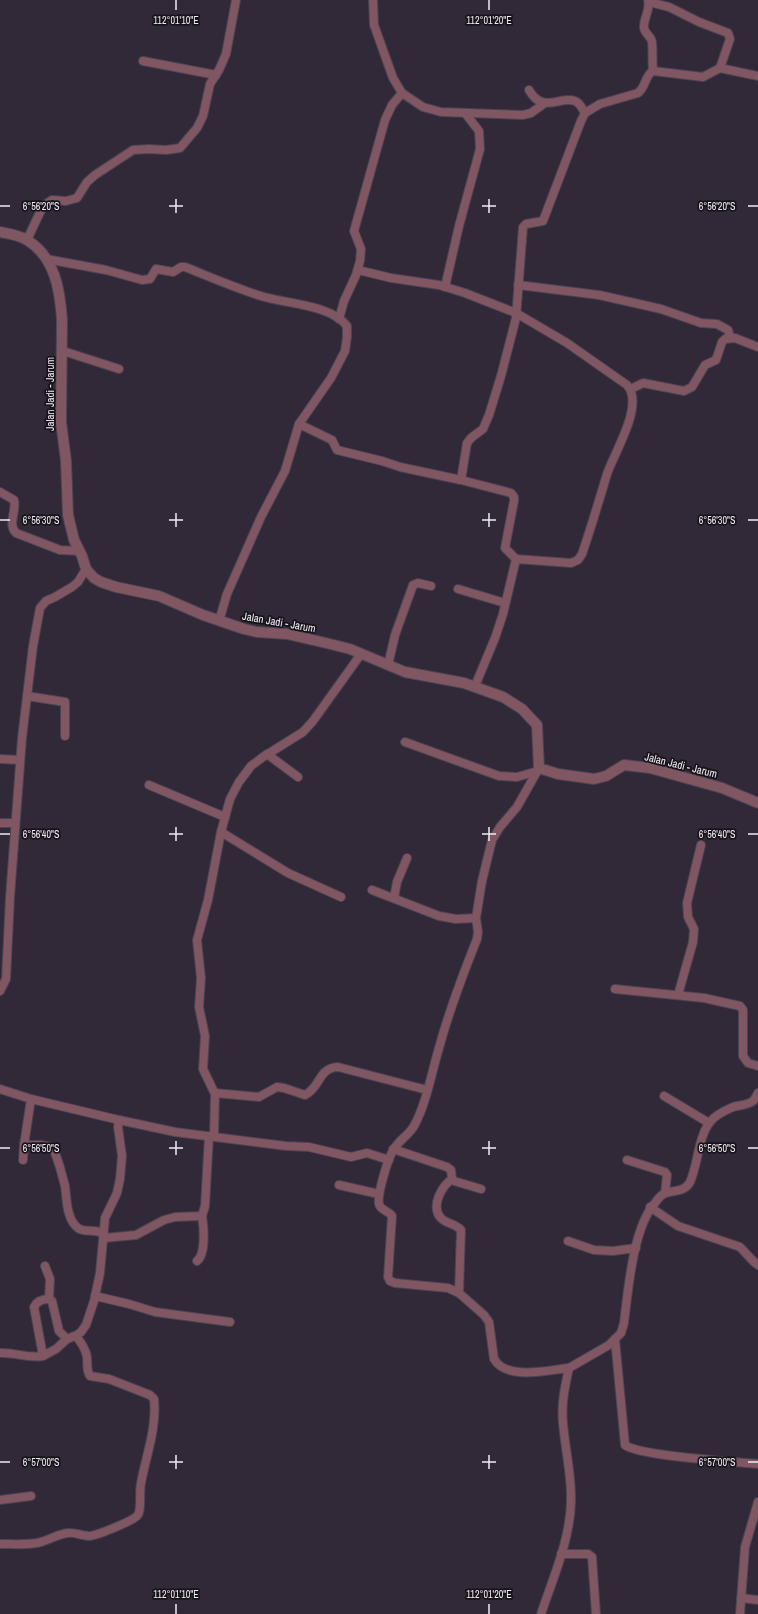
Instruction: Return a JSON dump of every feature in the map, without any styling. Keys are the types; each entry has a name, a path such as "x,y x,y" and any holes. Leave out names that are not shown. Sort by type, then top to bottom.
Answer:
{"street":[{"path":"27,240 43,206 52,200 66,201 77,198 87,182 95,175 133,150 149,148 166,150 180,148 188,141 200,123 210,84 226,54 236,0"},
{"path":"373,0 374,25 393,78 402,93 423,107 441,112 465,114 524,115 531,113 545,103"},
{"path":"461,480 467,443 483,429 494,401 516,313 523,227 526,224 543,221 585,113 600,104 638,93 643,88 653,70 652,40 645,31 644,26 649,10 649,1 669,7 699,22 728,32 730,39 720,68"},
{"path":"143,61 216,75"},
{"path":"653,70 703,77 720,68 758,76"},
{"path":"529,90 536,99 545,103 573,100 580,104 585,113"},
{"path":"339,319 344,301 358,270 361,249 355,233 356,225 384,120 392,105 402,93"},
{"path":"445,287 459,226 480,149 479,131 465,114"},
{"name":"Jalan Jadi - Jarum","path":"0,232 27,240 34,245 46,259 55,274 62,320 63,351 61,422 66,461 68,515 74,540 86,569 94,578 101,582 133,592 159,596 219,621 256,632 287,634 326,643 362,654 405,672 475,686 503,697 522,709 537,726 538,769 558,774 594,779 606,776 621,766 650,768 722,788 758,803"},
{"path":"46,259 106,270 146,280 150,279 156,269 173,272 181,268 186,268 259,296 314,308 339,319 347,326 345,351 331,378 299,424 285,471 261,517 227,594 219,621"},
{"path":"299,424 332,440 337,450 400,467 461,480 513,494 514,501 505,548 516,559 565,564 574,562 582,554 608,473 624,437 631,409 631,389 567,343 516,313 465,293 445,287 391,278 358,270"},
{"path":"518,285 599,295 641,304 671,312 689,320 701,323 717,324 728,330 729,338"},
{"path":"631,389 643,383 677,391 687,390 692,386 703,366 716,360 722,342 725,339 734,338 758,347"},
{"path":"63,351 119,369"},
{"path":"0,492 14,500 15,505 12,526 16,533 60,550 80,552"},
{"path":"475,686 495,638 516,559"},
{"path":"0,991 6,979 20,760 27,696 40,608 46,601 56,597 78,582 86,569"},
{"path":"388,665 395,635 413,585 418,583 431,586"},
{"path":"458,589 505,603"},
{"path":"197,1261 201,1257 203,1249 204,1233 202,1216 205,1206 215,1093 203,1069 205,1036 199,1007 200,978 196,947 198,933 208,900 225,817 230,799 239,782 251,766 267,754 303,732 313,721 362,654"},
{"path":"27,696 65,702 65,736"},
{"path":"405,742 499,776 517,777 538,769"},
{"path":"267,754 298,777"},
{"path":"0,758 20,760"},
{"path":"538,769 517,807 500,827 492,840 482,881 476,918 478,935 444,1031 427,1090 414,1125 393,1149 389,1160 380,1194 379,1206 392,1216 389,1280 395,1283 448,1288 459,1293 489,1322 494,1359 506,1369 519,1372 569,1368 609,1345 621,1333 636,1248 650,1207 665,1193 686,1187 690,1182 709,1123 721,1113 750,1103 754,1100 758,1093"},
{"path":"149,786 225,817"},
{"path":"0,823 16,824"},
{"path":"221,832 288,873 341,897"},
{"path":"678,995 693,942 694,929 688,917 687,903 701,845"},
{"path":"394,898 397,882 408,858"},
{"path":"372,890 439,916 456,919 476,918"},
{"path":"615,988 722,1001 740,1006 743,1010 743,1056 748,1063 758,1066"},
{"path":"215,1093 259,1097 277,1087 305,1095 310,1092 323,1073 330,1067 338,1067 427,1090"},
{"path":"0,1089 31,1099 175,1132 276,1145 298,1146 351,1157 357,1157 367,1153 389,1160"},
{"path":"664,1096 709,1123"},
{"path":"23,1160 31,1099"},
{"path":"0,1353 16,1353 30,1358 43,1356 56,1349 67,1339 76,1336 86,1325 100,1273 106,1216 117,1193 120,1179 122,1156 118,1127 119,1120"},
{"path":"24,1145 53,1147 65,1187 69,1211 74,1223 78,1228 101,1232 104,1237"},
{"path":"393,1149 447,1167 451,1170 452,1179"},
{"path":"627,1160 665,1172 667,1175 665,1193"},
{"path":"452,1179 481,1189"},
{"path":"452,1179 444,1185 440,1194 437,1208 441,1218 453,1223 461,1230 459,1293"},
{"path":"339,1185 380,1194"},
{"path":"650,1207 678,1226 740,1247 758,1265"},
{"path":"104,1237 136,1235 164,1220 202,1216"},
{"path":"568,1241 594,1250 613,1251 636,1248"},
{"path":"45,1266 50,1279 49,1299 52,1301 59,1331 67,1339"},
{"path":"95,1296 155,1312 230,1322"},
{"path":"43,1356 34,1308 39,1301 49,1299"},
{"path":"0,1544 35,1544 60,1534 70,1532 81,1535 95,1535 137,1517 139,1512 140,1483 153,1426 154,1399 150,1395 109,1379 90,1376 87,1369 87,1355 84,1346 76,1336"},
{"path":"615,1339 625,1445 628,1448 653,1453 758,1464"},
{"path":"540,1614 561,1554 570,1511 571,1500 563,1422 563,1398 569,1368"},
{"path":"0,1500 31,1496"},
{"path":"740,1614 746,1547 758,1502"},
{"path":"561,1554 588,1554 592,1557 596,1614"},
{"path":"741,1598 758,1600"}]}
